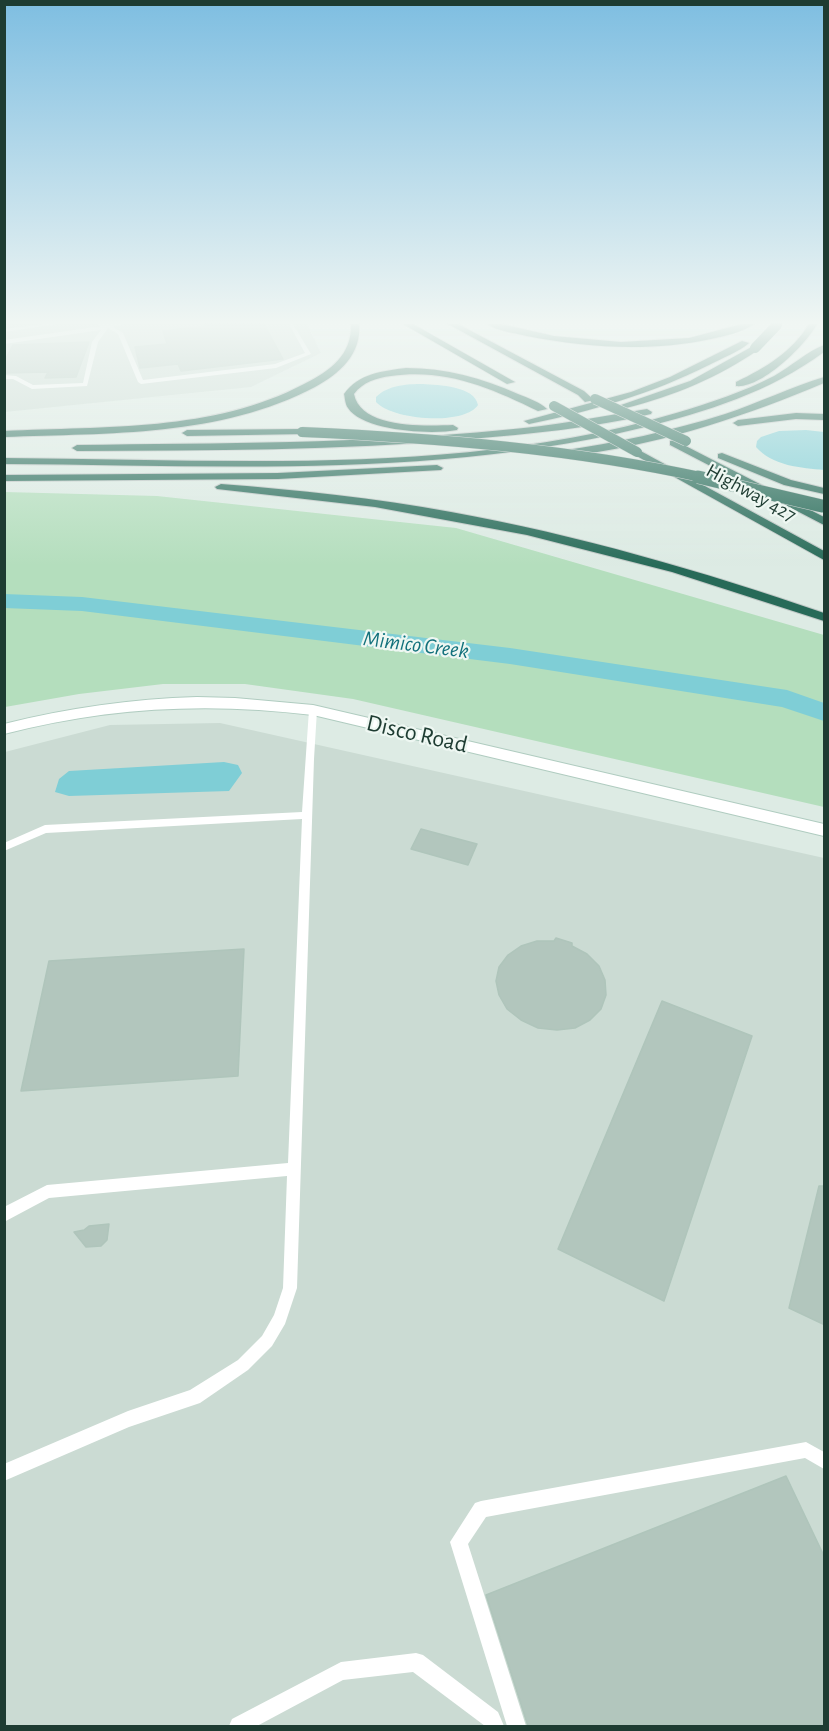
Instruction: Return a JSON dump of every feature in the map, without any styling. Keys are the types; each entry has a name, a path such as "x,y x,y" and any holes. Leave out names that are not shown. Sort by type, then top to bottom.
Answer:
{"highway":[{"path":"4,435 198,422 259,409 268,405"},
{"path":"350,405 370,419 400,426 452,429 586,415 625,405"},
{"path":"533,405 615,440"},
{"name":"Highway 427","path":"552,405 825,556"},
{"path":"522,422 600,405"},
{"name":"Highway 427","path":"603,405 825,522"},
{"path":"607,405 685,436 788,483 825,491"},
{"path":"605,421 658,405"},
{"path":"62,448 407,442 516,434 605,421 681,405"},
{"path":"4,461 354,460 473,453 565,441 634,428 711,405"},
{"path":"685,436 764,405"},
{"path":"4,478 136,479 397,472 586,451 685,436 776,417 825,417"},
{"path":"4,435 302,432 453,440 577,455 657,468 824,506"},
{"path":"4,450 27,449"},
{"path":"136,479 158,483 354,499 489,522 614,551 825,617"}],"main road":[{"name":"Disco Road","path":"4,729 55,716 140,704 231,701 313,710 825,830"}],"lane":[{"path":"4,1473 128,1419 194,1397 243,1365 267,1341 280,1318 290,1288 307,815 313,710"},
{"path":"4,847 45,829 307,815"},
{"path":"4,1215 47,1192 294,1169"},
{"path":"516,1726 459,1542 482,1509 806,1450 825,1461"},
{"path":"239,1726 341,1671 416,1662 492,1719 495,1726"}],"shaded area":[{"path":"5,405 76,405 5,412"},
{"path":"220,723 824,858 824,1726 5,1726 5,752 110,725"}],"green space":[{"path":"5,492 157,496 456,528 824,635 824,807 353,699 245,684 163,684 79,694 5,707","holes":["263,622 771,696 247,626"]}],"water":[{"path":"380,405 478,405 470,412 444,418 412,416"},
{"path":"779,431 824,432 824,470 779,462 756,447 761,437"},
{"path":"224,762 238,765 242,773 229,791 69,796 55,792 59,779 69,771"}],"building":[{"path":"421,829 477,844 468,865 411,849"},
{"path":"556,938 572,943 572,946 587,954 599,966 605,980 606,995 601,1009 590,1020 575,1028 557,1030 538,1028 521,1020 507,1009 499,995 496,981 499,967 508,955 521,946 537,941 554,941"},
{"path":"244,949 238,1076 21,1091 49,961"},
{"path":"662,1001 752,1036 664,1301 558,1249"},
{"path":"819,1186 825,1186 825,1325 789,1308"},
{"path":"109,1224 107,1240 101,1246 86,1247 74,1232 84,1230 89,1226"},
{"path":"786,1476 825,1558 825,1726 528,1726 486,1595"}],"waterway":[{"name":"Mimico Creek","path":"4,601 82,604 510,656 787,699 824,712"}]}
